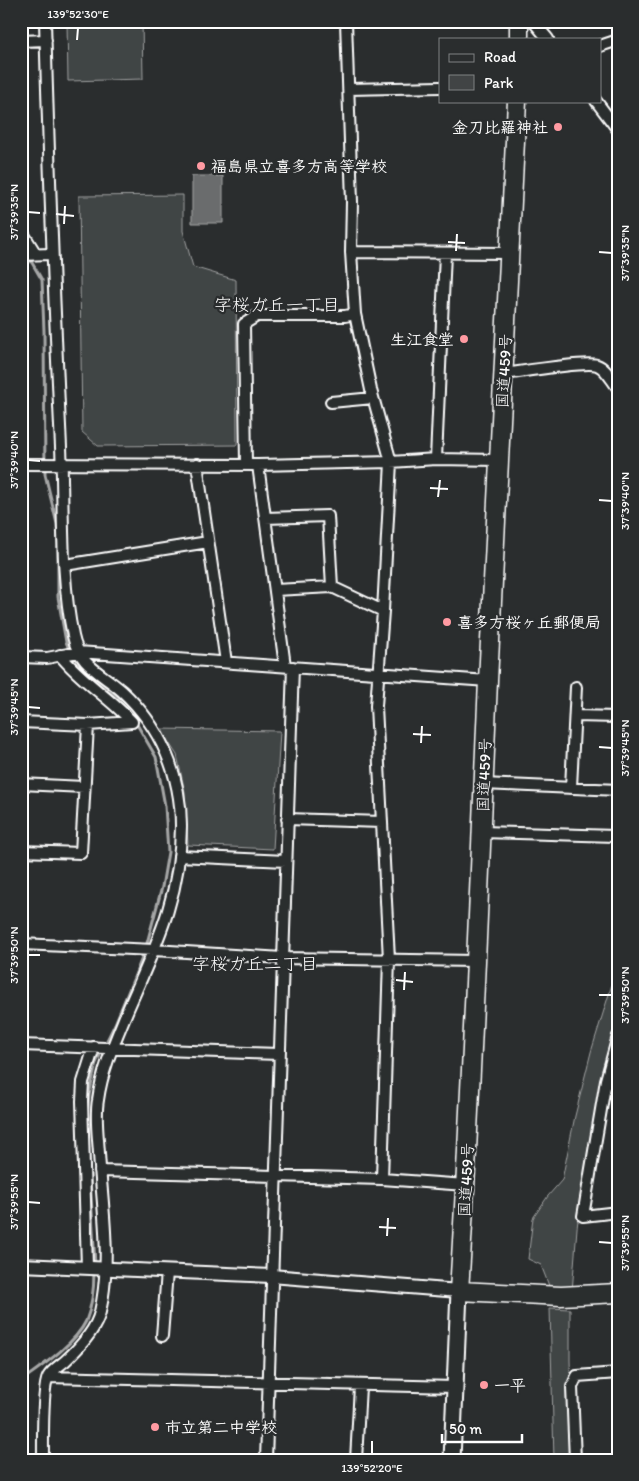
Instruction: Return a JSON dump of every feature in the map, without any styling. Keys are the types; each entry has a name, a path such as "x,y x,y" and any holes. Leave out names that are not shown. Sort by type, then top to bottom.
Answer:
{"highway":[{"path":"519,21 519,38"},
{"name":"国道459号","path":"459,1291 466,1185 488,681 511,253 517,102"},
{"path":"459,1291 561,1296 618,1293"}],"main road":[{"path":"452,1460 459,1291"}],"street":[{"path":"43,1460 44,1397 48,1377 73,1353 98,1319 100,1310 106,1270 97,1110 98,1099 112,1048 165,922 174,891 181,822 178,791 172,766 160,739 148,718 120,689 93,670 78,652 70,621 65,566 52,254 45,21"},
{"path":"346,21 352,202 351,252 355,314 373,398 391,462 376,706 388,959 382,1179"},
{"path":"533,21 547,38"},
{"path":"21,41 46,40"},
{"path":"602,45 618,40"},
{"path":"349,89 439,87"},
{"path":"597,102 618,130"},
{"path":"21,230 36,254"},
{"path":"351,252 511,253"},
{"path":"436,459 445,253"},
{"path":"21,255 52,254"},
{"path":"246,464 244,324 257,316 345,316 355,314"},
{"path":"504,374 576,365 597,365 606,372 618,388"},
{"path":"331,402 373,398"},
{"path":"21,464 258,465 436,459 499,460"},
{"path":"197,464 226,662"},
{"path":"258,465 275,590 289,667 286,861 278,1054 266,1460"},
{"path":"265,518 328,516 332,587"},
{"path":"65,566 208,542"},
{"path":"275,590 332,587 383,611"},
{"path":"21,657 47,658 78,652 488,681"},
{"path":"21,722 88,725 132,722 122,711 80,677 60,656"},
{"path":"571,787 576,687"},
{"path":"575,716 618,717"},
{"path":"21,851 81,853 88,725"},
{"path":"21,784 84,787"},
{"path":"484,784 618,790"},
{"path":"287,819 382,822"},
{"path":"482,832 615,836"},
{"path":"179,856 286,861"},
{"path":"21,944 282,958 476,961"},
{"path":"618,1036 606,1080 582,1216 618,1212"},
{"path":"21,1045 278,1054"},
{"path":"87,1267 82,1101 83,1082 94,1047"},
{"path":"100,1171 382,1179 466,1185"},
{"path":"21,1265 271,1276 459,1291"},
{"path":"162,1336 167,1272"},
{"path":"575,1460 572,1387 577,1376 618,1373"},
{"path":"48,1377 455,1387"},
{"path":"356,1460 360,1386"}],"green space":[{"path":"67,21 142,21 143,79 68,81"},
{"path":"183,195 183,231 193,267 236,280 237,445 98,446 82,432 79,196"},
{"path":"160,729 280,731 273,849 188,845 185,792 177,755"},
{"path":"618,965 618,1026 601,1094 583,1180 572,1292 551,1291 541,1265 528,1259 533,1218 562,1180 591,1052"},
{"path":"550,1308 570,1309 573,1460 554,1460"}],"shaded area":[{"path":"192,176 223,176 223,223 192,223"}],"waterway":[{"path":"21,244 42,280 45,474 57,524 58,597 66,642 74,661 125,704 156,757 165,806 168,852 162,887 146,947"},
{"path":"87,1116 89,1095 96,1063 115,1024 144,953"},
{"path":"88,1142 95,1265"},
{"path":"21,1381 57,1354 81,1330 90,1309 94,1272"}],"place":[{"name":"金刀比羅神社","path":"558,127"},
{"name":"福島県立喜多方高等学校","path":"201,166"},
{"name":"生江食堂","path":"464,339"},
{"name":"喜多方桜ヶ丘郵便局","path":"447,622"},
{"name":"一平","path":"484,1385"},
{"name":"市立第二中学校","path":"155,1427"}],"district":[{"name":"字桜ガ丘一丁目","path":"277,305"},
{"name":"字桜ガ丘二丁目","path":"255,964"}]}
